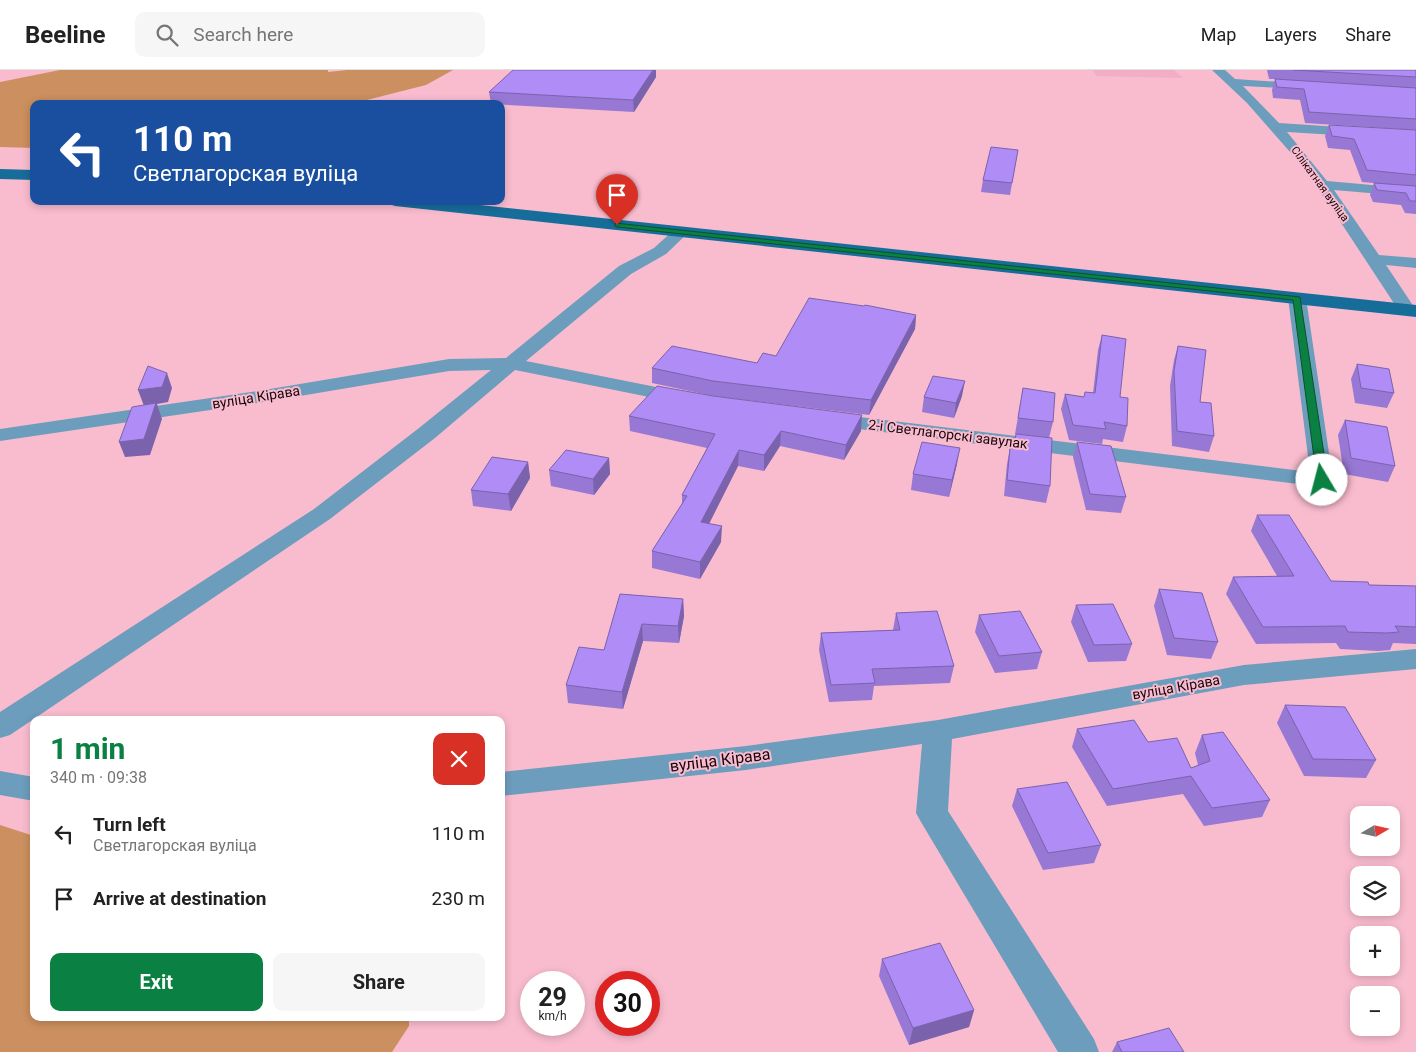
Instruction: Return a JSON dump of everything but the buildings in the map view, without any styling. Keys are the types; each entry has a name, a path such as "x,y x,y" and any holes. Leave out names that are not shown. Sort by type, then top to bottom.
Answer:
{"main road":[{"path":"0,174 30,175"},
{"path":"432,205 1411,311"}],"street":[{"name":"Сілікатная вуліца","path":"1218,70 1233,82 1276,126 1322,185 1411,311"},
{"path":"1233,82 1320,87"},
{"path":"1276,126 1416,136"},
{"path":"1322,185 1416,193"},
{"path":"0,727 322,514 513,364 625,270 660,250 681,232"},
{"path":"1374,259 1416,263"},
{"name":"2-і Светлагорскі завулак","path":"811,416 1322,480 1297,298"},
{"path":"513,364 703,402"},
{"name":"вуліца Кірава","path":"0,435 264,396 449,365 513,364"},
{"name":"вуліца Кірава","path":"505,784 746,758 938,731 1244,675 1416,659"},
{"path":"938,731 932,813 1080,1052"},
{"path":"0,783 30,788"}],"shaded area":[{"path":"60,70 328,70 328,72 347,70 453,70 426,85 367,100 30,100 30,148 0,147 0,82"},
{"path":"1092,70 1174,70 1183,78 1097,76"},
{"path":"0,825 30,835 30,1021 409,1021 409,1026 392,1052 0,1052"}],"route":[{"path":"617,225 1297,298 1322,480"}]}
